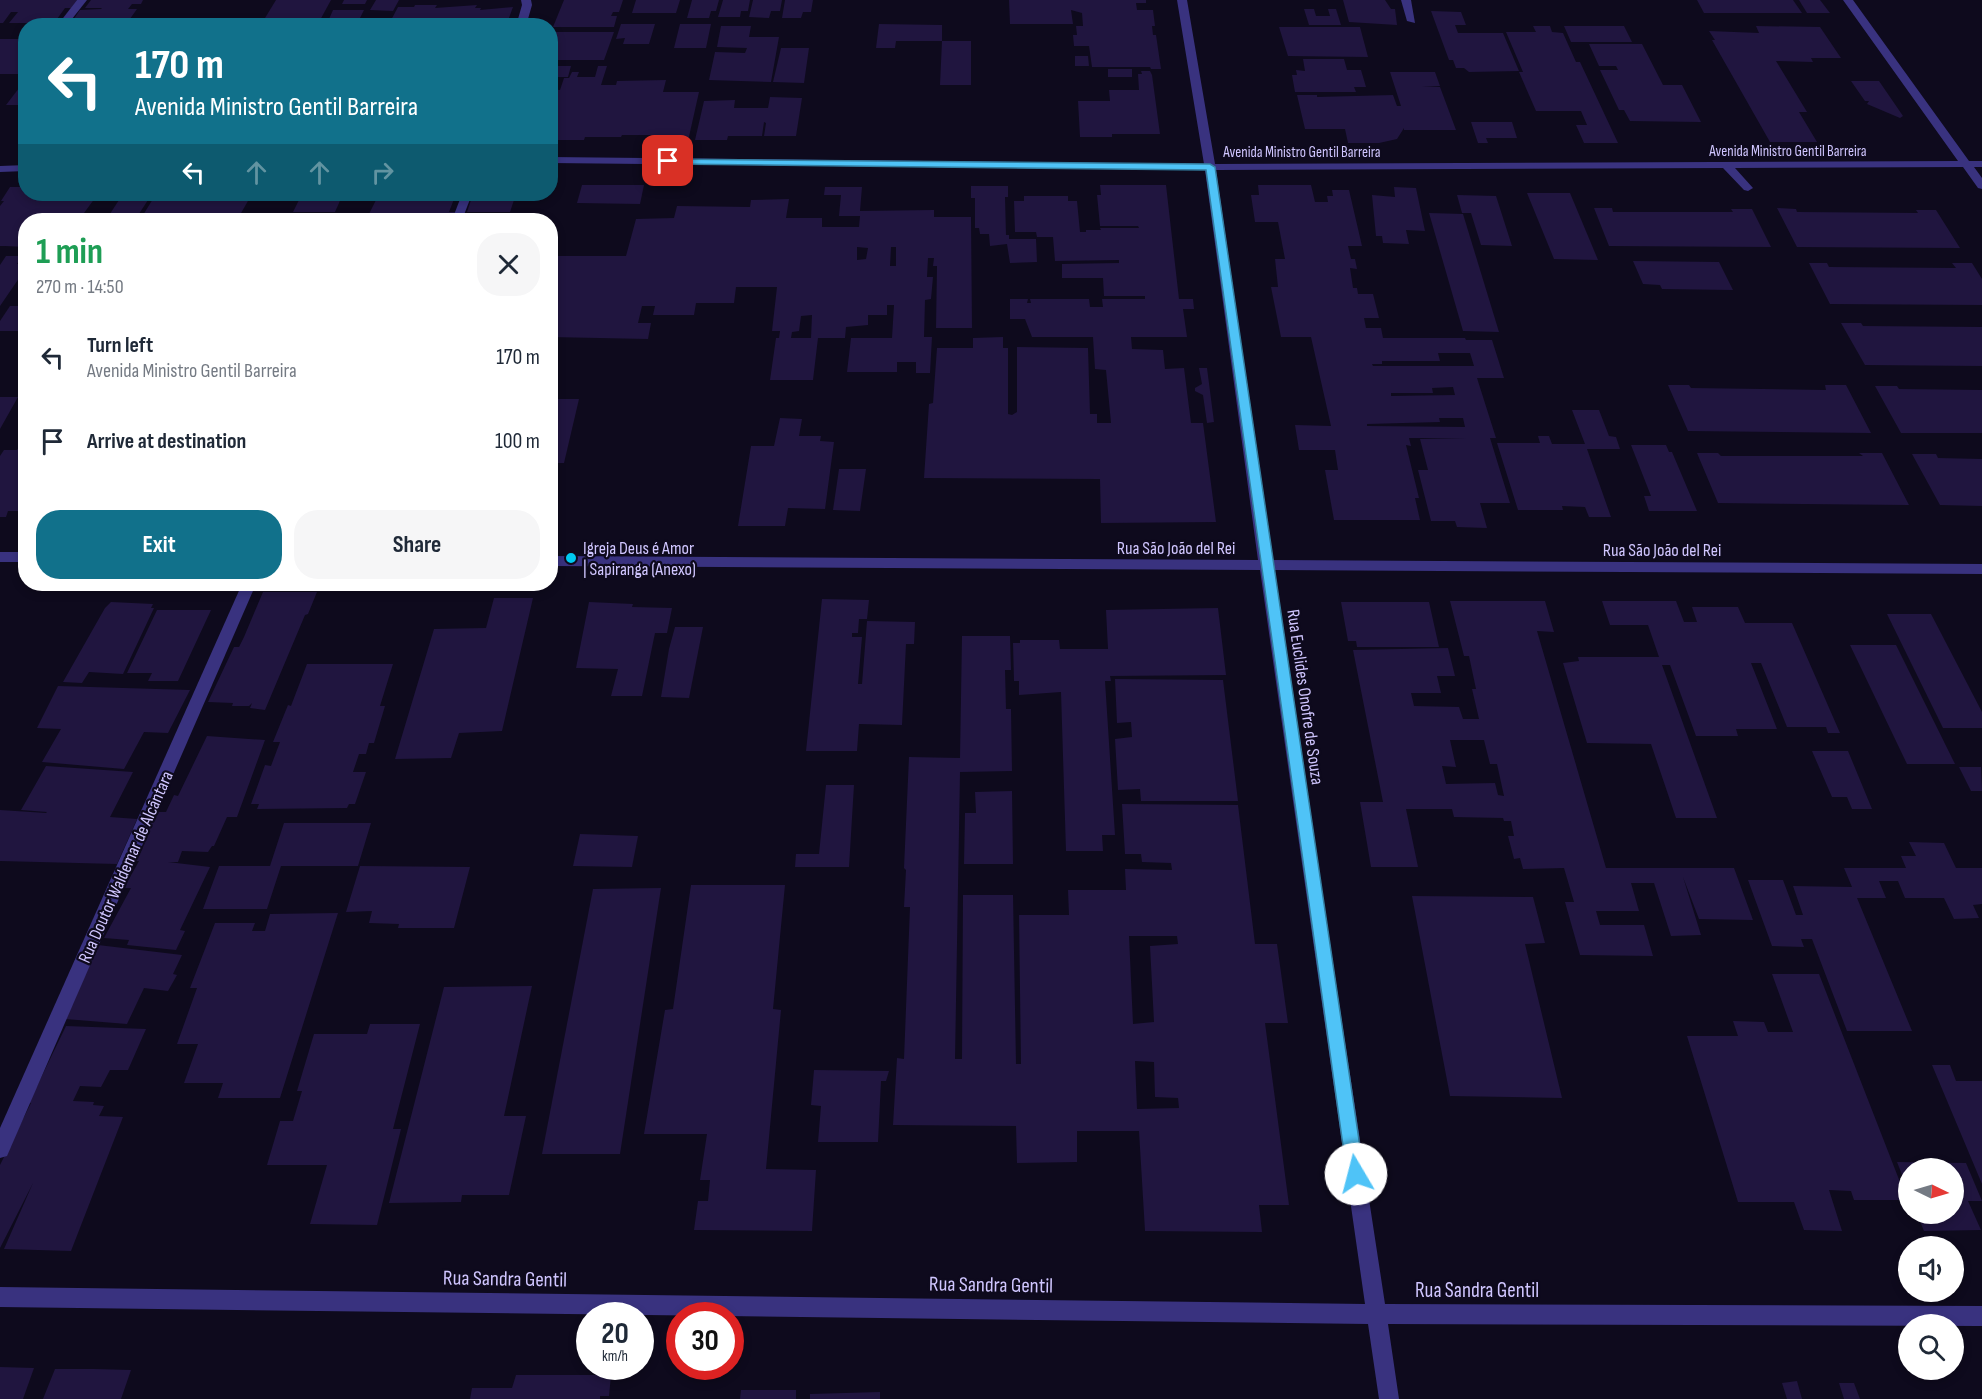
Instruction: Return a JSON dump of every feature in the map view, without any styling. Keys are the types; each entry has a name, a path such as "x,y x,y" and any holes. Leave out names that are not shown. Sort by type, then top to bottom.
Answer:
{"street":[{"path":"68,18 82,0"},
{"path":"523,18 527,6 526,0"},
{"name":"Rua Euclides Onofre de Souza","path":"1182,0 1210,167 1266,567 1389,1399"},
{"path":"1406,0 1413,21"},
{"path":"1848,0 1982,186"},
{"name":"Avenida Ministro Gentil Barreira","path":"558,160 1210,167 1982,164"},
{"path":"1727,166 1748,189"},
{"path":"0,169 18,168"},
{"path":"0,557 18,557"},
{"name":"Rua São João del Rei","path":"558,561 1266,567 1982,569"},
{"name":"Rua Doutor Waldemar de Alcântara","path":"0,1149 246,591"},
{"name":"Rua Sandra Gentil","path":"0,1297 1376,1314 1982,1316"}],"building":[{"path":"0,0 77,0 71,8 65,8 58,18 18,18 18,23 9,23 18,12 11,12 3,23 0,23"},
{"path":"91,0 143,0 141,4 132,4 128,9 137,9 131,18 74,18 80,10 102,8 85,8"},
{"path":"276,0 331,0 321,18 265,18"},
{"path":"344,0 367,0 365,4 342,4"},
{"path":"376,0 399,0 393,11 370,10"},
{"path":"564,0 623,0 619,12 613,12 611,16 617,16 614,27 558,27 557,18"},
{"path":"636,0 680,0 676,13 632,13"},
{"path":"692,0 719,0 716,11 711,11 709,18 687,18"},
{"path":"723,0 750,0 748,11 741,11 740,17 718,17"},
{"path":"753,0 782,0 780,11 771,11 769,18 749,17"},
{"path":"785,0 813,0 811,12 803,12 801,18 782,18"},
{"path":"1009,0 1146,0 1146,3 1136,3 1137,10 1153,10 1155,26 1152,26 1153,35 1156,35 1161,69 1092,67 1089,46 1074,46 1073,35 1077,35 1076,26 1083,26 1082,13 1071,10 1073,24 1010,24"},
{"path":"1343,0 1385,0 1391,9 1395,9 1397,25 1349,22"},
{"path":"1697,0 1793,0 1802,13 1704,13"},
{"path":"1799,0 1820,0 1830,13 1807,13"},
{"path":"415,5 437,5 435,8 477,5 475,8 481,8 480,10 513,7 509,18 392,18 398,7 414,7"},
{"path":"1304,9 1314,9 1316,16 1330,16 1328,9 1336,9 1341,25 1309,25"},
{"path":"333,10 364,10 360,18 330,18"},
{"path":"1431,11 1461,12 1466,25 1455,25 1458,33 1503,33 1519,71 1469,72 1464,68 1456,68 1453,60 1449,60"},
{"path":"621,24 655,24 649,44 623,44 625,38 616,39"},
{"path":"680,24 711,24 706,48 674,48"},
{"path":"879,24 942,25 942,41 896,41 895,48 876,48"},
{"path":"721,26 751,26 749,37 779,37 771,82 709,80 715,52 745,53 747,48 717,47"},
{"path":"1533,26 1550,26 1552,32 1563,33 1576,62 1580,62 1618,143 1584,143 1576,125 1587,125 1581,111 1536,111 1519,72 1523,72 1506,32 1536,32"},
{"path":"1564,26 1624,26 1632,42 1571,42"},
{"path":"1756,26 1820,27 1841,58 1811,58 1813,62 1776,61 1807,112 1799,112 1817,142 1770,142 1709,31 1759,33"},
{"path":"1279,27 1360,27 1368,57 1288,56"},
{"path":"558,32 614,32 604,60 558,60"},
{"path":"0,39 18,39 18,74 0,74"},
{"path":"942,41 971,41 971,85 940,85"},
{"path":"1589,44 1642,44 1663,85 1682,85 1701,122 1630,121 1624,110 1619,110 1600,70 1618,70 1616,66 1599,66"},
{"path":"781,48 809,48 804,83 773,82"},
{"path":"1075,56 1088,56 1089,66 1075,66"},
{"path":"1303,59 1344,59 1347,70 1361,70 1366,87 1354,87 1356,92 1295,92 1292,75 1297,75 1296,70 1305,71"},
{"path":"558,66 571,66 568,77 558,77"},
{"path":"598,66 607,66 601,85 616,85 617,81 666,80 663,92 699,92 688,141 651,141 652,135 558,140 558,90 560,90 564,78 569,78 572,72 579,72 577,77 595,77"},
{"path":"1108,69 1132,69 1132,77 1108,77"},
{"path":"1141,71 1150,71 1152,75 1160,134 1080,137 1078,101 1110,101 1109,90 1139,90 1138,74 1142,74"},
{"path":"1390,72 1435,72 1440,86 1422,87 1440,87 1456,130 1404,130 1404,128 1397,139 1379,143 1348,143 1345,129 1305,129 1297,95 1317,95 1317,97 1393,95 1397,106 1401,106"},
{"path":"1851,81 1879,81 1903,116 1900,118 1867,104 1869,101 1865,101"},
{"path":"18,89 18,105 6,105"},
{"path":"770,97 802,98 796,136 764,136 766,123 764,122 762,136 728,136 727,140 695,140 704,101 735,100 734,108 768,108"},
{"path":"1471,122 1512,122 1517,138 1486,138 1488,143 1478,143"},
{"path":"582,185 644,185 640,204 577,203"},
{"path":"1100,185 1166,185 1179,299 1193,299 1194,309 1183,309 1187,337 1131,337 1132,349 1163,350 1165,369 1184,368 1191,423 1203,423 1216,522 1101,523 1100,479 924,478 929,404 933,403 937,348 973,348 973,338 1003,337 1003,348 1008,348 1008,414 1012,415 1017,412 1017,347 1088,348 1090,414 1097,414 1097,423 1111,423 1106,370 1095,369 1093,337 1032,337 1025,319 1010,319 1010,299 1028,299 1027,303 1031,303 1030,299 1089,299 1090,307 1103,307 1102,299 1145,299 1145,296 1104,296 1103,278 1062,278 1062,264 1119,263 1119,260 1055,261 1053,237 1037,237 1036,232 1015,232 1014,201 1024,201 1024,196 1068,196 1068,201 1077,201 1080,232 1101,230 1100,228 1139,228 1138,226 1100,226 1097,195 1101,195"},
{"path":"1258,185 1311,185 1315,202 1328,202 1327,196 1333,196 1332,190 1349,190 1362,246 1348,246 1351,259 1355,259 1357,269 1350,268 1353,288 1357,288 1358,294 1373,294 1379,318 1364,318 1366,328 1381,328 1383,338 1492,340 1504,378 1477,378 1496,438 1490,438 1510,503 1480,503 1487,528 1457,527 1455,521 1431,521 1418,470 1428,470 1420,439 1466,438 1409,438 1411,446 1406,445 1419,498 1415,498 1420,520 1334,520 1325,470 1338,470 1335,450 1299,450 1295,425 1331,426 1311,337 1281,337 1271,287 1278,287 1275,259 1285,259 1278,222 1255,222 1251,195 1259,195","holes":["1438,353 1470,353 1474,366 1373,366 1372,364 1382,364 1382,361 1440,361","1453,387 1455,395 1391,396 1391,393 1433,393 1432,388","1439,418 1463,418 1465,427 1367,426 1367,424 1440,422"]},
{"path":"971,186 1008,186 1008,197 1005,197 1006,235 1009,235 1009,239 1036,239 1037,262 1010,263 1007,244 990,246 989,234 980,234 979,228 975,228 975,198 971,198"},
{"path":"10,187 18,187 18,201 93,201 84,213 18,213 18,247 0,246 0,206 4,201 1,201"},
{"path":"825,187 862,187 860,211 934,210 934,217 971,217 972,328 936,328 937,266 933,266 934,258 928,258 927,277 933,277 931,299 925,300 924,337 932,337 930,373 916,373 916,362 897,362 897,372 847,372 851,338 892,338 894,305 887,305 887,315 868,315 868,325 846,327 845,338 818,338 813,380 770,380 776,338 779,338 780,331 772,331 777,287 736,287 734,303 696,303 694,315 653,315 655,306 642,306 638,323 651,323 648,339 558,337 558,256 626,256 636,219 674,218 677,206 750,207 751,200 789,199 786,218 822,218 822,227 859,227 860,216 839,216 841,195 824,195","holes":["857,247 868,248 866,259 857,260","891,247 896,247 896,266 890,266","812,315 811,338 791,338 792,332 799,331 801,316"]},
{"path":"1394,187 1416,188 1425,231 1406,230 1409,244 1383,243 1382,236 1376,236 1372,195 1395,197"},
{"path":"1527,193 1570,193 1598,260 1554,259"},
{"path":"1457,195 1496,196 1512,246 1481,245 1471,213 1462,213"},
{"path":"118,201 147,201 140,213 111,213"},
{"path":"152,201 248,201 241,213 144,213"},
{"path":"298,201 340,201 335,212 293,212"},
{"path":"376,201 453,201 449,212 455,212 455,213 370,213"},
{"path":"471,201 514,201 510,212 467,212"},
{"path":"1594,208 1612,208 1613,212 1733,212 1731,209 1752,209 1771,247 1609,246"},
{"path":"1777,208 1796,209 1797,212 1918,213 1916,210 1936,210 1960,248 1797,247"},
{"path":"1429,213 1463,214 1499,332 1463,331"},
{"path":"6,256 18,256 18,280 0,306 0,265"},
{"path":"1633,261 1719,262 1733,290 1662,289 1660,285 1643,284"},
{"path":"1809,263 1827,263 1829,267 1956,268 1952,263 1972,263 1982,279 1982,305 1830,304"},
{"path":"10,306 18,306 18,331 0,331 0,321"},
{"path":"1841,323 1861,323 1863,326 1982,327 1982,366 1865,365"},
{"path":"1199,368 1207,368 1214,422 1207,423 1203,395 1195,391 1195,388 1202,384"},
{"path":"1668,385 1689,385 1691,388 1826,390 1825,385 1846,385 1871,433 1688,431"},
{"path":"1875,386 1897,386 1899,389 1982,390 1982,433 1901,433"},
{"path":"0,397 18,397 0,429"},
{"path":"558,399 579,399 564,463 558,463"},
{"path":"1572,410 1599,410 1609,436 1616,437 1620,449 1587,449 1611,517 1589,517 1585,507 1562,506 1563,510 1518,510 1497,443 1540,443 1538,436 1549,436 1552,444 1585,444"},
{"path":"780,418 802,419 799,436 821,436 820,441 834,442 825,509 788,508 785,526 738,526 751,446 774,446"},
{"path":"1631,445 1666,445 1669,452 1672,452 1697,511 1649,511 1644,496 1651,496"},
{"path":"18,448 18,511 8,511 6,517 0,517 0,456 4,450"},
{"path":"1697,453 1718,453 1721,456 1863,456 1859,453 1882,453 1909,505 1718,503"},
{"path":"1912,454 1936,454 1938,458 1982,459 1982,506 1940,505"},
{"path":"839,469 866,469 860,511 833,510"},
{"path":"263,592 317,592 265,710 250,708 252,703 249,706 232,706 233,703 208,702 234,647 239,647 244,637"},
{"path":"494,598 533,598 502,731 459,733 451,758 395,759 434,629 486,628"},
{"path":"822,599 869,600 867,619 859,619 858,633 852,633 852,637 862,637 858,684 862,684 867,621 915,622 914,644 906,644 902,725 859,724 857,751 806,751"},
{"path":"1450,601 1545,601 1554,632 1537,631 1606,868 1734,868 1753,920 1699,919 1683,877 1701,935 1671,936 1654,883 1631,883 1639,911 1596,911 1600,925 1644,925 1653,956 1580,955 1565,902 1574,902 1564,868 1523,869 1520,858 1514,859 1508,836 1514,836 1511,821 1504,821 1503,818 1454,817 1452,809 1406,809 1418,867 1371,867 1360,802 1383,802 1353,650 1448,648 1455,676 1437,676 1441,693 1411,693 1414,706 1459,707 1463,719 1479,719 1472,689 1476,689 1469,656 1464,656","holes":["1450,740 1484,740 1490,764 1497,764 1504,796 1498,795 1495,783 1446,784 1442,766 1456,767"]},
{"path":"1602,601 1676,601 1684,622 1697,622 1692,607 1738,607 1745,623 1792,623 1840,733 1828,733 1826,727 1787,727 1761,663 1751,663 1777,729 1736,729 1738,736 1696,736 1670,665 1662,665 1717,818 1676,818 1651,744 1587,743 1563,663 1579,661 1578,657 1659,657 1648,625 1610,625"},
{"path":"111,602 153,604 151,608 154,608 123,674 89,672 82,683 63,682 105,608"},
{"path":"589,602 633,604 632,607 672,608 667,633 655,633 642,696 611,696 618,669 576,668"},
{"path":"1341,602 1429,602 1439,647 1357,647 1356,641 1348,641"},
{"path":"1218,608 1226,675 1110,676 1111,681 1105,681 1115,835 1102,835 1103,851 1066,851 1061,692 1019,695 1019,681 1014,681 1013,643 1020,643 1020,640 1059,640 1060,649 1108,649 1106,610"},
{"path":"157,610 211,610 178,681 148,681 152,673 127,673"},
{"path":"1887,614 1931,614 1982,712 1982,728 1943,728"},
{"path":"675,627 703,627 689,698 661,697"},
{"path":"962,636 1010,636 1011,670 1005,670 1006,709 1011,709 1012,771 960,772 955,1059 962,1059 963,895 1013,895 1016,1064 1021,1064 1019,915 1069,915 1068,890 1126,890 1125,869 1172,870 1171,863 1142,862 1141,854 1125,854 1122,804 1238,805 1255,944 1277,944 1288,1023 1265,1023 1289,1205 1259,1205 1262,1232 1145,1231 1139,1131 1077,1131 1077,1162 1017,1163 1016,1126 893,1125 897,1058 904,1059 910,907 904,907 909,757 960,758","holes":["1129,936 1177,936 1178,944 1150,946 1154,1022 1133,1024","1135,1061 1154,1062 1155,1097 1178,1098 1179,1108 1137,1109"]},
{"path":"1850,645 1896,645 1955,764 1907,764"},
{"path":"307,664 393,664 380,706 385,706 374,743 369,743 366,754 359,754 353,772 366,772 355,804 349,804 347,808 257,809 259,804 251,804 265,765 271,766 280,742 273,742 288,705 291,706"},
{"path":"1115,679 1223,680 1238,801 1141,801 1140,789 1118,790 1115,739 1132,737 1131,722 1117,723"},
{"path":"58,686 190,690 168,733 144,732 124,769 42,762 61,729 37,728"},
{"path":"207,736 265,740 237,817 227,817 214,846 208,852 182,851 178,862 168,862 210,867 180,930 185,931 176,950 127,945 129,940 104,938 131,888 124,888 139,861 136,861 145,843 139,843 153,812 166,812 174,795 178,796"},
{"path":"1812,751 1848,751 1872,809 1852,809 1847,797 1832,797"},
{"path":"46,766 133,772 110,817 137,819 117,864 0,861 0,810 46,813 21,810"},
{"path":"1959,767 1981,767 1982,791 1971,791"},
{"path":"826,785 854,785 849,867 795,867 796,854 819,854"},
{"path":"1012,791 1013,864 964,864 965,813 976,813 975,792"},
{"path":"284,823 371,823 358,866 281,866 267,909 203,909 219,866 270,866"},
{"path":"580,834 638,836 632,867 573,866"},
{"path":"1909,842 1944,843 1956,868 1982,868 1982,904 1973,905 1979,918 1954,919 1944,898 1905,898 1898,881 1879,881 1886,898 1857,898 1912,1031 1847,1031 1812,939 1801,939 1804,947 1772,946 1748,880 1783,880 1796,915 1803,915 1793,886 1852,887 1844,868 1906,868 1901,856 1916,856"},
{"path":"360,866 470,867 454,928 398,928 399,924 369,923 372,911 346,912"},
{"path":"691,885 785,885 773,1009 781,1010 766,1169 816,1170 812,1231 694,1230 698,1201 708,1201 710,1180 700,1180 707,1134 644,1134 665,1010 673,1009"},
{"path":"661,888 620,1154 542,1154 593,889"},
{"path":"1412,896 1533,897 1545,943 1525,944 1562,1098 1450,1096"},
{"path":"338,913 280,1098 218,1098 223,1083 184,1083 198,1044 177,1044 197,988 190,988 215,923 255,923 252,931 265,931 270,914"},
{"path":"98,945 182,955 173,974 177,975 168,991 144,988 127,1024 53,1018"},
{"path":"1772,974 1819,974 1898,1177 1898,1200 1854,1200 1851,1191 1829,1190 1842,1231 1804,1230 1794,1202 1738,1202 1687,1036 1738,1036 1733,1021 1764,1022 1768,1032 1793,1032"},
{"path":"532,986 504,1116 526,1116 509,1195 462,1195 461,1202 389,1203 444,987"},
{"path":"370,1024 420,1024 393,1129 401,1129 377,1225 310,1224 327,1165 267,1165 280,1121 293,1121 302,1091 297,1091 314,1034 367,1034"},
{"path":"66,1026 146,1029 128,1070 110,1070 101,1087 80,1086 73,1101 94,1102 93,1105 104,1106 99,1116 123,1117 71,1251 4,1249 33,1183 0,1248 0,1165 31,1103 25,1102 37,1086"},
{"path":"1932,1065 1950,1065 1956,1081 1982,1081 1982,1184"},
{"path":"814,1070 889,1071 886,1081 881,1081 878,1142 818,1142 821,1106 811,1105"},
{"path":"1964,1163 1966,1163 1982,1201 1968,1201 1981,1230 1924,1231 1921,1224 1964,1224"},
{"path":"0,1367 34,1368 23,1399 0,1399"},
{"path":"55,1369 131,1370 121,1399 43,1399"},
{"path":"516,1375 576,1375 576,1380 611,1380 609,1396 600,1396 600,1399 470,1399 472,1388 512,1388"},
{"path":"1797,1381 1802,1399 1787,1399 1782,1383"},
{"path":"1839,1383 1854,1383 1860,1399 1844,1399"},
{"path":"741,1390 796,1390 796,1399 740,1399"},
{"path":"880,1392 880,1399 810,1399 810,1394"}],"place":[{"name":"Igreja Deus é Amor | Sapiranga (Anexo)","path":"571,558"}],"route":[{"path":"668,161 1210,167 1356,1174"}]}
